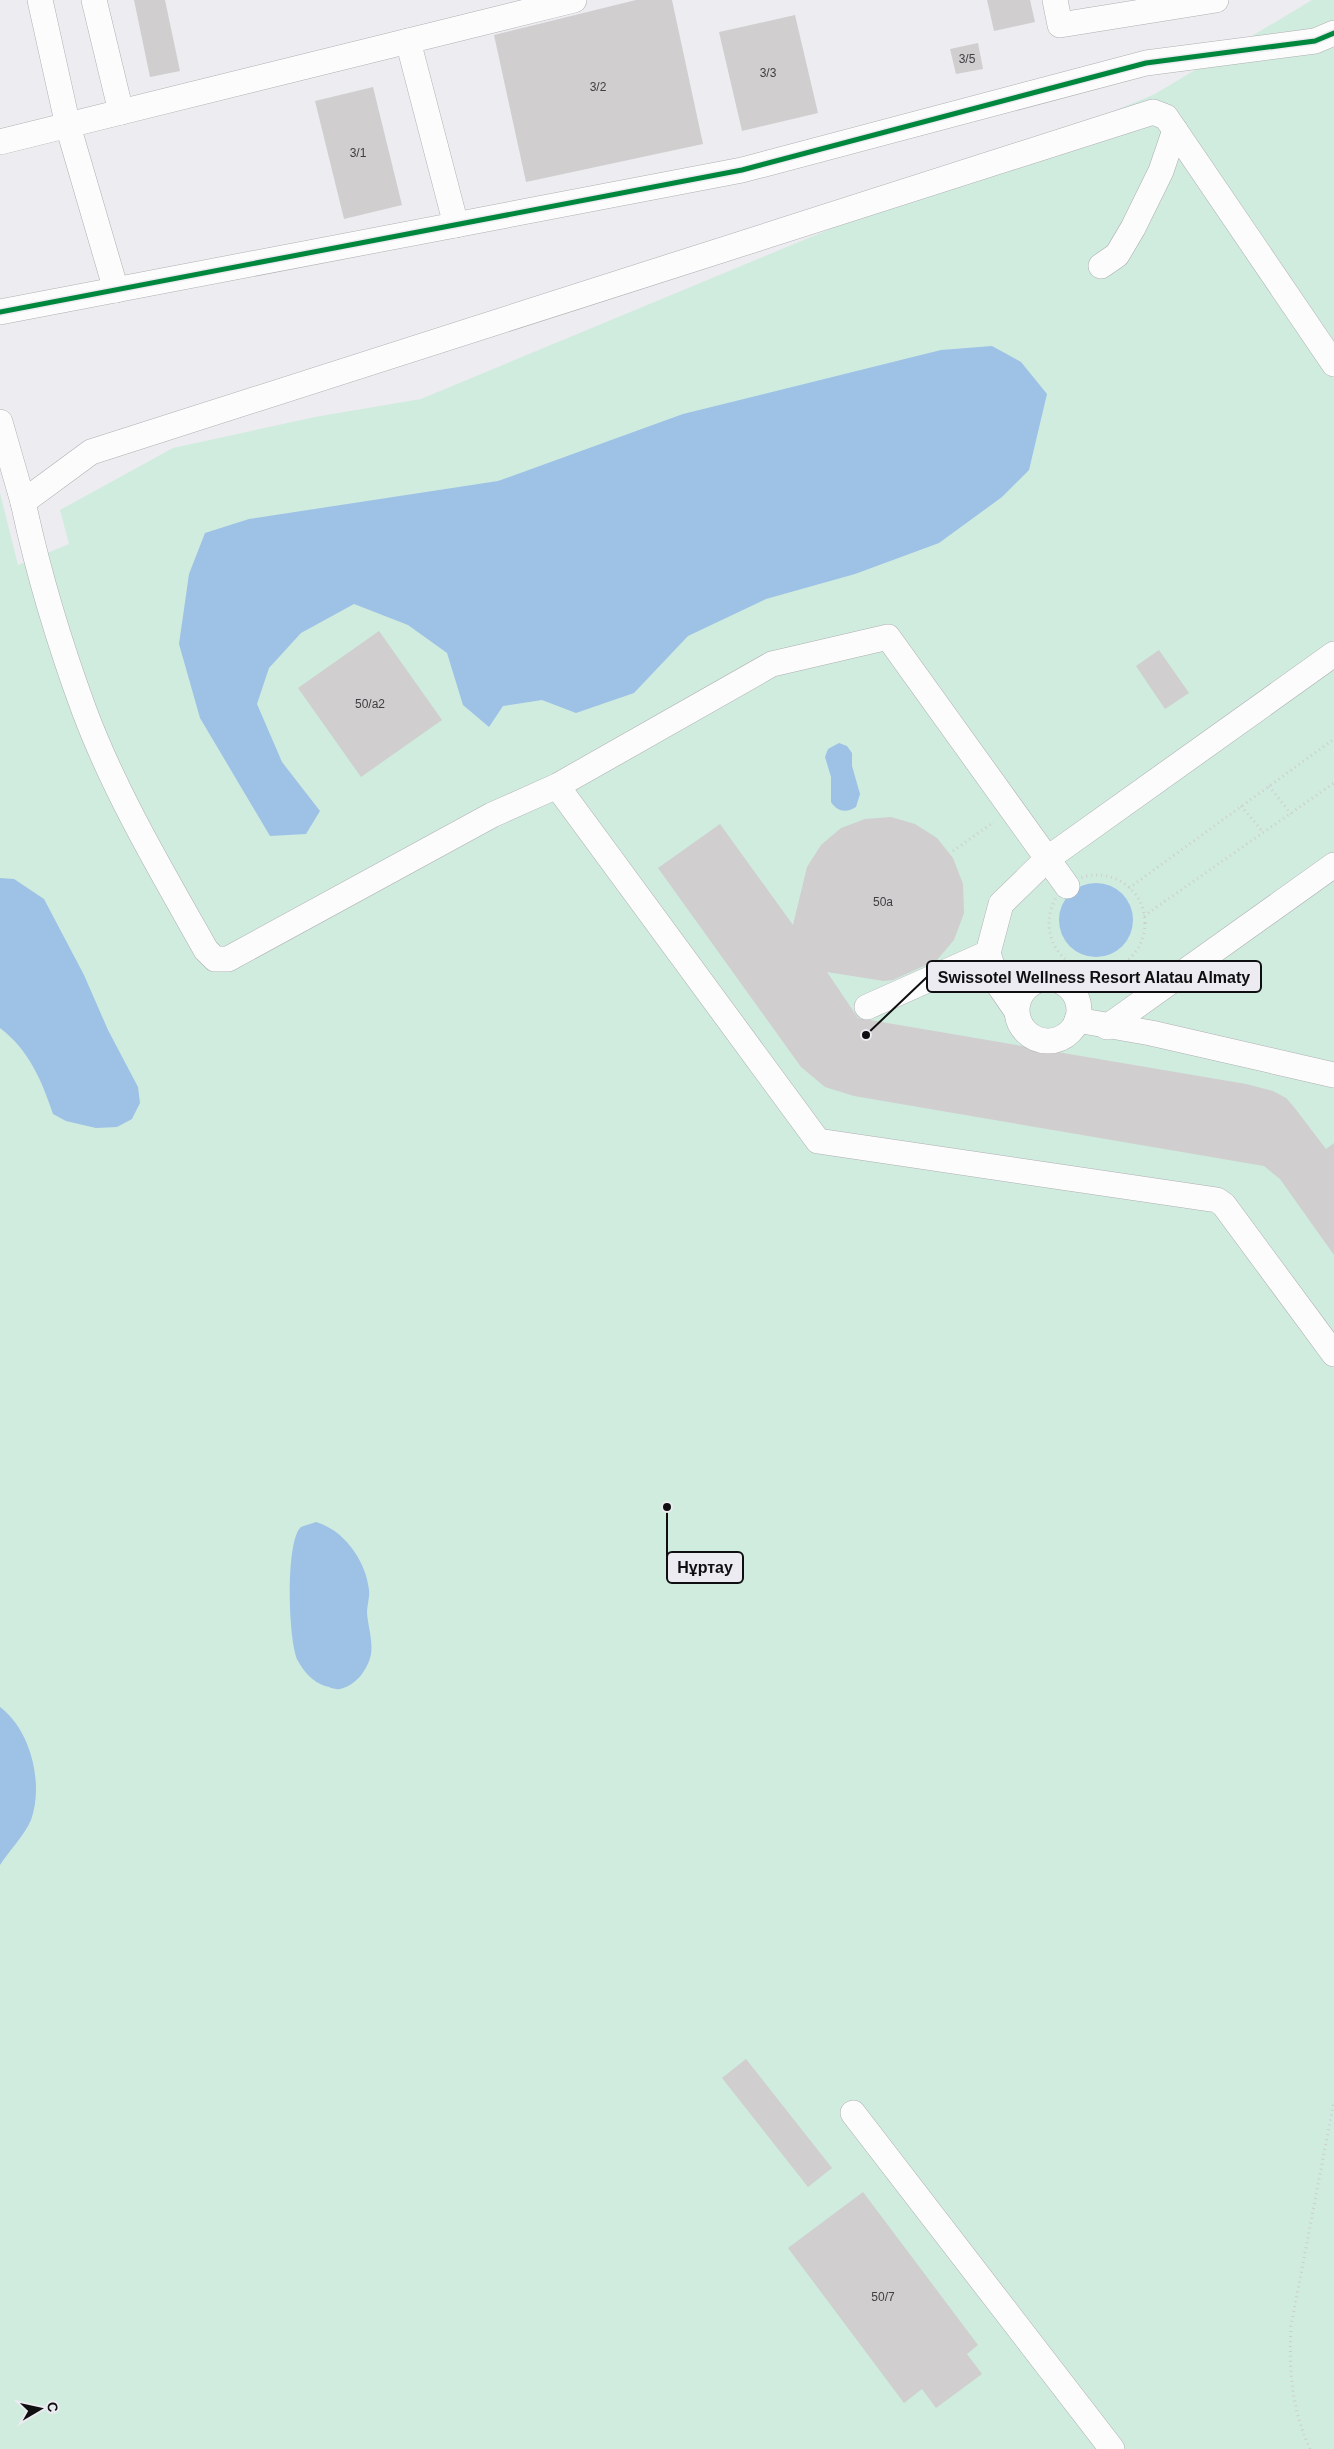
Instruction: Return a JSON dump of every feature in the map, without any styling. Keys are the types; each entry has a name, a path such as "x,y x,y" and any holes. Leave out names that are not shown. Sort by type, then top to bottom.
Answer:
{"street":[{"path":"40,0 68,126 116,290"},
{"path":"94,0 121,112"},
{"path":"0,140 68,126 574,0"},
{"path":"1055,0 1060,25 1120,7 1216,0"},
{"path":"0,312 742,170 1146,63 1315,41 1334,33"},
{"path":"408,41 456,225"},
{"path":"23,502 91,452 1153,112 1166,118 1334,364"},
{"path":"1100,266 1117,255 1133,228 1161,170 1174,130"},
{"path":"0,422 23,502 32,544 84,710 122,794 161,870 206,950 215,959 228,958 492,815 557,786 772,664 888,637 1067,886"},
{"path":"1016,1010 1022,992 1029,985 1048,979 1066,985 1073,992 1079,1010 1073,1029 1057,1040 1038,1040 1022,1028 1016,1010 998,984 988,953 1001,904 1047,858 1334,654"},
{"path":"557,786 818,1141 1217,1200 1224,1205 1334,1354"},
{"path":"1108,1027 1334,865"},
{"path":"867,1007 988,953"},
{"path":"1077,1020 1108,1027 1151,1033 1334,1075"},
{"path":"853,2113 1112,2449"}],"path":[{"path":"1129,888 1334,739"},
{"path":"1144,917 1334,783"},
{"path":"1269,786 1291,814"},
{"path":"1241,806 1264,833"},
{"path":"953,850 1011,810"},
{"path":"1107,876 1129,888 1137,898 1144,917 1143,934 1139,946 1122,964 1111,970 1086,970 1074,966 1056,949 1049,925 1054,901 1067,886 1082,877 1107,876"},
{"path":"1310,2449 1301,2430 1292,2394 1290,2326 1334,2101"}],"green space":[{"path":"1312,0 1334,0 1334,2449 0,2449 0,493 18,565 69,544 60,510 173,448 315,417 421,399 1155,94"}],"water":[{"path":"992,346 1021,362 1047,394 1029,470 1002,497 939,543 855,574 766,599 688,636 634,693 576,713 542,700 503,706 489,727 463,705 447,653 408,625 354,604 301,633 269,668 257,704 282,762 320,811 306,834 270,836 200,718 179,644 189,574 205,533 249,519 498,481 683,414 941,350"},
{"path":"839,743 847,746 852,753 852,766 860,794 856,807 846,811 839,810 831,802 831,777 825,757 828,749"},
{"path":"0,878 14,879 44,899 84,975 108,1030 138,1087 140,1103 132,1119 117,1127 96,1128 66,1121 53,1114 39,1078 27,1056 0,1028"},
{"path":"1096,883 1110,886 1122,894 1130,906 1133,920 1130,934 1122,946 1110,954 1096,957 1082,954 1070,946 1062,934 1059,920 1062,906 1070,894 1082,886"},
{"path":"316,1522 336,1532 352,1548 363,1568 369,1590 367,1613 371,1654 367,1666 356,1681 340,1689 334,1689 321,1684 306,1673 298,1661 292,1634 290,1571 292,1551 296,1536 301,1527"},
{"path":"0,1707 20,1729 27,1743 35,1774 36,1790 35,1806 31,1820 0,1865"}],"building":[{"path":"134,0 165,0 180,71 150,77"},
{"path":"636,0 672,0 703,144 526,182 494,35"},
{"path":"987,0 1030,0 1035,22 994,31"},
{"path":"795,15 818,113 742,131 719,32"},
{"path":"978,43 983,69 956,74 950,49"},
{"path":"373,87 402,205 344,219 315,101"},
{"path":"379,631 442,720 361,777 298,688"},
{"path":"1159,650 1189,693 1165,709 1136,666"},
{"path":"891,817 915,824 937,838 953,858 963,884 964,913 954,940 937,960 893,980 884,981 827,972 858,1018 1246,1084 1273,1091 1286,1098 1326,1149 1334,1143 1334,1255 1280,1179 1264,1166 854,1096 825,1087 801,1067 658,868 720,824 793,925 807,867 821,845 841,828 865,819"},
{"path":"746,2059 832,2168 808,2187 722,2078"},
{"path":"863,2192 978,2345 967,2354 982,2374 936,2408 922,2389 904,2403 788,2248"}],"cycle path":[{"path":"0,312 742,170 1146,63 1315,41 1334,33"}],"place":[{"name":"Swissotel Wellness Resort Alatau Almaty","path":"866,1035"},
{"name":"Нұртау","path":"667,1507"}]}
